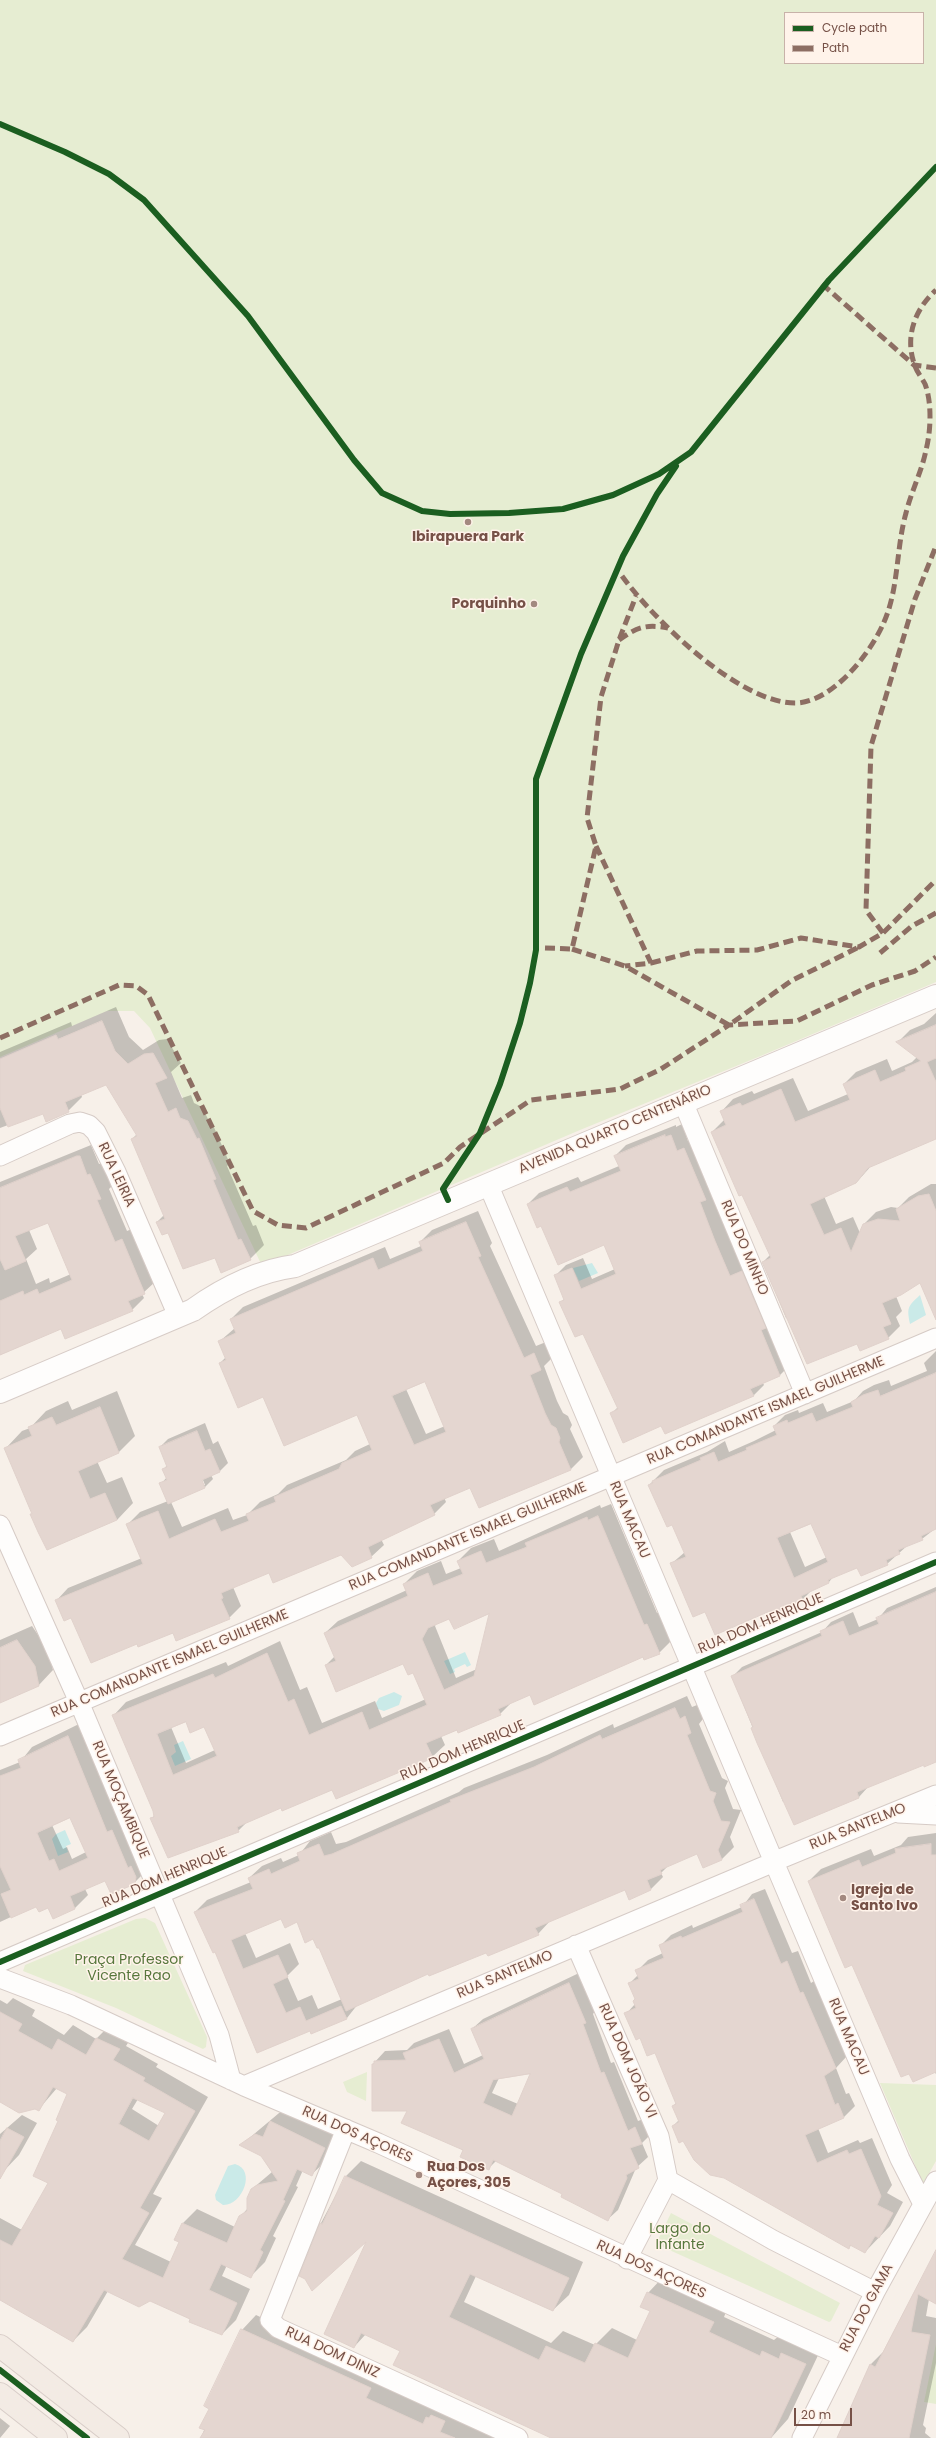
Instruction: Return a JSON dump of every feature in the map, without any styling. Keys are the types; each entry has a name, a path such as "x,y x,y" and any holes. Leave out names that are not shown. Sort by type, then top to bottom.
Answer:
{"main road":[{"path":"0,2346 118,2438"},
{"path":"0,2394 44,2434"}],"street":[{"name":"AVENIDA QUARTO CENTENÁRIO","path":"0,1392 186,1313 219,1291 237,1283 272,1269 295,1266 936,996"},
{"name":"RUA DO MINHO","path":"683,1102 805,1394"},
{"name":"RUA LEIRIA","path":"0,1156 70,1124 80,1122 89,1125 96,1132 186,1313"},
{"name":"RUA MACAU","path":"488,1184 900,2159 923,2204"},
{"name":"RUA COMANDANTE ISMAEL GUILHERME","path":"0,1736 936,1338"},
{"name":"RUA MOÇAMBIQUE","path":"0,1524 79,1702 238,2083"},
{"name":"RUA DOM HENRIQUE","path":"0,1962 936,1562"},
{"name":"RUA SANTELMO","path":"238,2083 576,1945 936,1794"},
{"path":"893,1813 936,1815"},
{"name":"RUA DOM JOÃO VI","path":"576,1945 659,2136 668,2180"},
{"name":"RUA DOS AÇORES","path":"0,1978 71,2005 238,2083 346,2129 627,2259 842,2356"},
{"name":"RUA DOM DINIZ","path":"346,2129 270,2320 278,2328 518,2438"},
{"path":"627,2259 668,2180 773,2240 875,2292"},
{"name":"RUA DO GAMA","path":"802,2438 875,2292 936,2181"}],"green space":[{"name":"Ibirapuera Park","path":"0,0 936,0 936,982 580,1130 262,1266 150,1028 134,1011 107,1011 0,1057"},
{"name":"Praça Professor Vicente Rao","path":"145,1918 155,1923 207,2037 206,2047 203,2049 116,2008 23,1971 25,1965 136,1919"},
{"path":"367,2072 366,2101 347,2092 343,2082"},
{"path":"880,2083 936,2085 936,2161 923,2184"},
{"name":"Largo do Infante","path":"671,2213 840,2303 831,2321 829,2322 656,2244"},
{"path":"936,2344 936,2404 924,2402"}],"water":[{"path":"592,1263 598,1273 579,1281 573,1268"},
{"path":"920,1295 926,1315 910,1324 908,1311 910,1305"},
{"path":"465,1652 471,1665 467,1667 465,1664 454,1669 455,1672 450,1674 444,1661"},
{"path":"394,1692 402,1696 399,1705 384,1711 378,1709 376,1703 379,1698"},
{"path":"183,1741 191,1759 175,1766 171,1756 176,1752 174,1745"},
{"path":"65,1830 71,1844 66,1846 68,1852 58,1856 52,1839 56,1834"},
{"path":"235,2164 242,2168 245,2173 246,2180 244,2187 236,2200 230,2204 223,2205 216,2200 215,2195 228,2166"}],"building":[{"path":"102,1021 115,1051 128,1064 144,1054 153,1053 167,1078 155,1083 168,1112 176,1108 180,1118 188,1121 197,1139 199,1138 216,1179 213,1180 238,1240 241,1239 251,1260 221,1273 215,1258 183,1269 168,1233 162,1235 156,1222 165,1219 131,1139 137,1136 106,1085 65,1102 69,1112 46,1122 43,1114 8,1127 0,1108 0,1059 56,1035 58,1039"},
{"path":"936,1025 936,1058 927,1062 936,1082 936,1139 868,1168 856,1183 810,1204 824,1235 841,1228 851,1252 863,1224 878,1219 900,1221 896,1209 918,1196 929,1194 936,1211 936,1320 920,1283 901,1295 882,1303 891,1324 883,1327 889,1339 860,1351 857,1344 807,1364 762,1262 771,1258 742,1195 739,1196 711,1132 726,1125 720,1111 740,1103 742,1106 781,1089 795,1122 850,1100 843,1084 875,1070 880,1082 906,1071 905,1068 921,1061 896,1042"},
{"path":"665,1135 665,1137 671,1135 677,1151 684,1148 706,1200 700,1202 715,1241 730,1276 742,1271 766,1328 761,1330 780,1376 750,1389 754,1396 665,1434 661,1426 623,1443 610,1413 618,1409 583,1334 575,1337 559,1302 564,1300 554,1275 572,1268 581,1289 616,1274 604,1245 558,1265 541,1226 537,1228 527,1204 567,1187 570,1192 621,1171 614,1156"},
{"path":"80,1156 87,1175 90,1174 101,1199 97,1200 115,1242 122,1239 145,1294 128,1301 133,1311 65,1339 61,1329 0,1355 0,1301 23,1291 24,1295 37,1289 39,1294 72,1280 48,1223 15,1236 26,1261 5,1270 0,1259 0,1188"},
{"path":"466,1222 481,1256 478,1257 524,1358 534,1353 541,1370 530,1375 545,1413 551,1425 556,1428 560,1438 559,1442 571,1470 479,1508 470,1488 430,1505 435,1515 368,1547 372,1558 352,1567 341,1555 273,1583 269,1573 221,1593 223,1598 221,1599 230,1619 176,1641 173,1633 138,1647 137,1644 91,1663 71,1618 64,1621 55,1600 143,1564 126,1524 158,1511 169,1539 215,1519 221,1532 249,1521 246,1514 276,1502 274,1497 339,1469 342,1463 372,1450 357,1415 284,1446 263,1397 238,1408 219,1363 226,1360 218,1341 236,1333 230,1319 373,1258 378,1270 423,1251 419,1242","holes":["425,1382 446,1432 414,1445 392,1396"]},
{"path":"936,1373 936,1529 921,1536 923,1540 898,1550 900,1554 886,1560 888,1565 861,1576 857,1568 828,1580 829,1583 801,1596 803,1601 771,1614 770,1611 715,1635 705,1612 693,1617 670,1563 686,1557 672,1525 667,1527 648,1485 653,1483 652,1481 701,1460 700,1458 714,1452 718,1462 747,1450 746,1448 777,1435 773,1426 787,1420 788,1423 812,1413 816,1422 853,1407 851,1402 863,1395 878,1390 880,1396","holes":["811,1524 828,1562 794,1578 777,1538"]},
{"path":"100,1407 119,1453 78,1471 90,1499 105,1493 117,1520 47,1550 30,1514 32,1514 4,1448 32,1436 28,1427 52,1417 56,1425"},
{"path":"197,1431 205,1451 210,1449 220,1472 202,1480 205,1488 168,1504 159,1483 167,1480 162,1469 167,1467 159,1447"},
{"path":"598,1516 644,1625 647,1624 660,1654 644,1660 643,1657 534,1705 530,1695 498,1709 501,1715 458,1733 457,1730 426,1743 433,1758 336,1799 332,1790 282,1811 281,1808 237,1827 239,1832 168,1858 150,1818 154,1817 153,1811 112,1715 213,1674 215,1678 267,1653 288,1702 294,1699 309,1735 362,1712 369,1730 427,1705 413,1673 408,1675 403,1664 336,1692 325,1665 336,1661 324,1633 408,1596 403,1584 428,1573 433,1586 463,1574 457,1561 481,1551 486,1563 527,1547 525,1543 587,1517 588,1520","holes":["489,1614 474,1676 444,1690 422,1639 428,1628 449,1619 454,1629","186,1722 190,1733 204,1727 217,1756 173,1775 157,1734"]},
{"path":"936,1592 936,1762 924,1767 924,1765 857,1792 859,1798 794,1825 757,1743 751,1728 753,1727 731,1676 822,1636 820,1631 843,1621 849,1636 879,1624 876,1618"},
{"path":"17,1640 35,1666 39,1686 0,1703 0,1648"},
{"path":"675,1708 680,1719 685,1716 691,1733 687,1735 710,1791 716,1793 713,1801 721,1821 730,1822 718,1850 722,1860 703,1868 697,1854 660,1870 662,1874 647,1880 651,1890 629,1900 625,1890 535,1928 539,1935 488,1956 486,1953 429,1976 428,1974 346,2011 319,1948 317,1948 313,1939 305,1943 297,1922 285,1928 281,1919 231,1940 243,1969 278,1955 288,1977 273,1984 286,2013 300,2007 306,2021 341,2006 347,2019 311,2034 310,2031 257,2053 215,1952 213,1953 194,1912 253,1889 248,1878 269,1869 271,1874 300,1861 297,1853 319,1844 324,1856 332,1854 451,1802 450,1800 534,1767 600,1735 602,1739"},
{"path":"68,1736 107,1832 112,1830 128,1868 131,1866 136,1877 135,1884 111,1894 105,1881 70,1896 75,1909 53,1919 48,1908 39,1912 36,1907 11,1918 1,1894 11,1890 0,1866 0,1776 21,1768 18,1760","holes":["70,1818 88,1858 59,1871 54,1859 49,1861 37,1833"]},
{"path":"931,1844 931,1855 936,1855 936,2072 913,2082 909,2074 901,2077 852,1965 845,1968 808,1881 859,1860 862,1867 896,1853 895,1849"},
{"path":"754,1899 781,1964 787,1961 800,1993 803,1992 836,2068 824,2076 835,2105 838,2103 844,2118 805,2135 817,2163 847,2150 849,2154 861,2149 881,2196 877,2205 893,2213 879,2238 875,2236 865,2253 850,2245 849,2249 724,2178 710,2175 694,2160 683,2141 679,2143 672,2126 679,2122 672,2106 676,2104 655,2053 647,2056 640,2038 636,2040 624,2013 636,2008 633,2001 635,1999 628,1983 639,1979 635,1970 664,1958 659,1945 681,1936 682,1938 743,1912 740,1905"},
{"path":"569,1983 586,2023 583,2024 601,2073 604,2072 628,2131 635,2127 642,2144 630,2148 639,2168 626,2175 627,2178 608,2221 561,2197 562,2194 493,2160 489,2170 460,2157 463,2150 401,2123 407,2111 372,2111 372,2064 374,2064 374,2061 406,2060 403,2053 439,2039 454,2073 484,2059 471,2029","holes":["530,2074 512,2116 483,2103 493,2080"]},
{"path":"0,2012 22,2024 18,2031 52,2050 58,2039 86,2055 96,2038 120,2049 113,2060 145,2078 143,2081 195,2111 140,2208 149,2213 122,2259 163,2278 179,2242 174,2240 182,2223 227,2243 239,2216 247,2211 247,2198 251,2189 257,2185 278,2181 261,2156 239,2145 255,2134 263,2137 270,2121 325,2148 312,2176 297,2169 283,2200 285,2201 260,2250 263,2252 251,2278 221,2264 209,2290 237,2303 222,2335 189,2322 190,2319 150,2301 139,2307 104,2290 73,2342 0,2300 0,2240 12,2246 48,2183 33,2176 58,2121 56,2120 67,2094 53,2087 39,2111 35,2109 19,2113 0,2102","holes":["133,2098 165,2113 149,2141 119,2124"]},
{"path":"7,2128 24,2137 0,2179 0,2141"},
{"path":"345,2176 569,2278 553,2311 470,2274 449,2317 539,2360 546,2346 585,2363 595,2343 628,2358 650,2311 640,2307 647,2292 714,2322 709,2332 760,2356 762,2351 779,2359 781,2353 806,2364 771,2438 551,2438 393,2365 400,2351 361,2333 354,2348 324,2334 366,2242 312,2291 305,2279 299,2276 320,2223 322,2224"},
{"path":"936,2250 936,2304 918,2294 911,2332 930,2335 909,2438 837,2438 870,2364 875,2367"},
{"path":"241,2329 371,2388 366,2398 423,2424 426,2417 429,2418 431,2415 445,2421 440,2432 455,2438 200,2438 205,2430 199,2428 209,2409 204,2406"}],"marked path":[{"path":"822,284 914,365 936,368"},
{"path":"622,576 636,594 676,636 724,674 749,689 773,699 795,703 809,701 823,695 836,686 860,661 870,648 889,609 895,582 903,526 908,505 924,458 930,426 929,399 925,384 916,368 912,355 911,334 917,315 922,306 936,290"},
{"path":"883,933 866,910 871,746 915,599 936,546"},
{"path":"545,948 572,949 596,846 587,818 601,697 619,640 636,596"},
{"path":"619,640 637,629 654,626 668,628"},
{"path":"596,846 651,963 625,966"},
{"path":"651,963 697,951 757,950 801,938 859,947 883,933 936,880"},
{"path":"880,953 912,926 936,913"},
{"path":"572,949 625,966 729,1025 791,981 859,947"},
{"path":"0,1038 119,985 136,986 148,995 253,1211 278,1225 306,1228 444,1163 460,1147 531,1100 620,1089 661,1069 729,1025 797,1021 872,985 915,971 936,957"}],"cycle path":[{"path":"0,124 65,152 109,174 144,200 248,316 354,460 382,493 422,511 450,514 509,513 563,509 613,495 659,474 691,452 829,280 936,167"},
{"path":"448,1200 443,1189 480,1133 500,1084 520,1023 530,983 536,950 536,779 581,654 623,556 657,494 676,466"},
{"path":"0,1962 936,1562"},
{"path":"0,2370 87,2438"}],"place":[{"name":"Ibirapuera Park","path":"468,522"},
{"name":"Porquinho","path":"534,604"},
{"name":"Igreja de Santo Ivo","path":"843,1898"},
{"name":"Rua Dos Açores, 305","path":"419,2175"}]}
